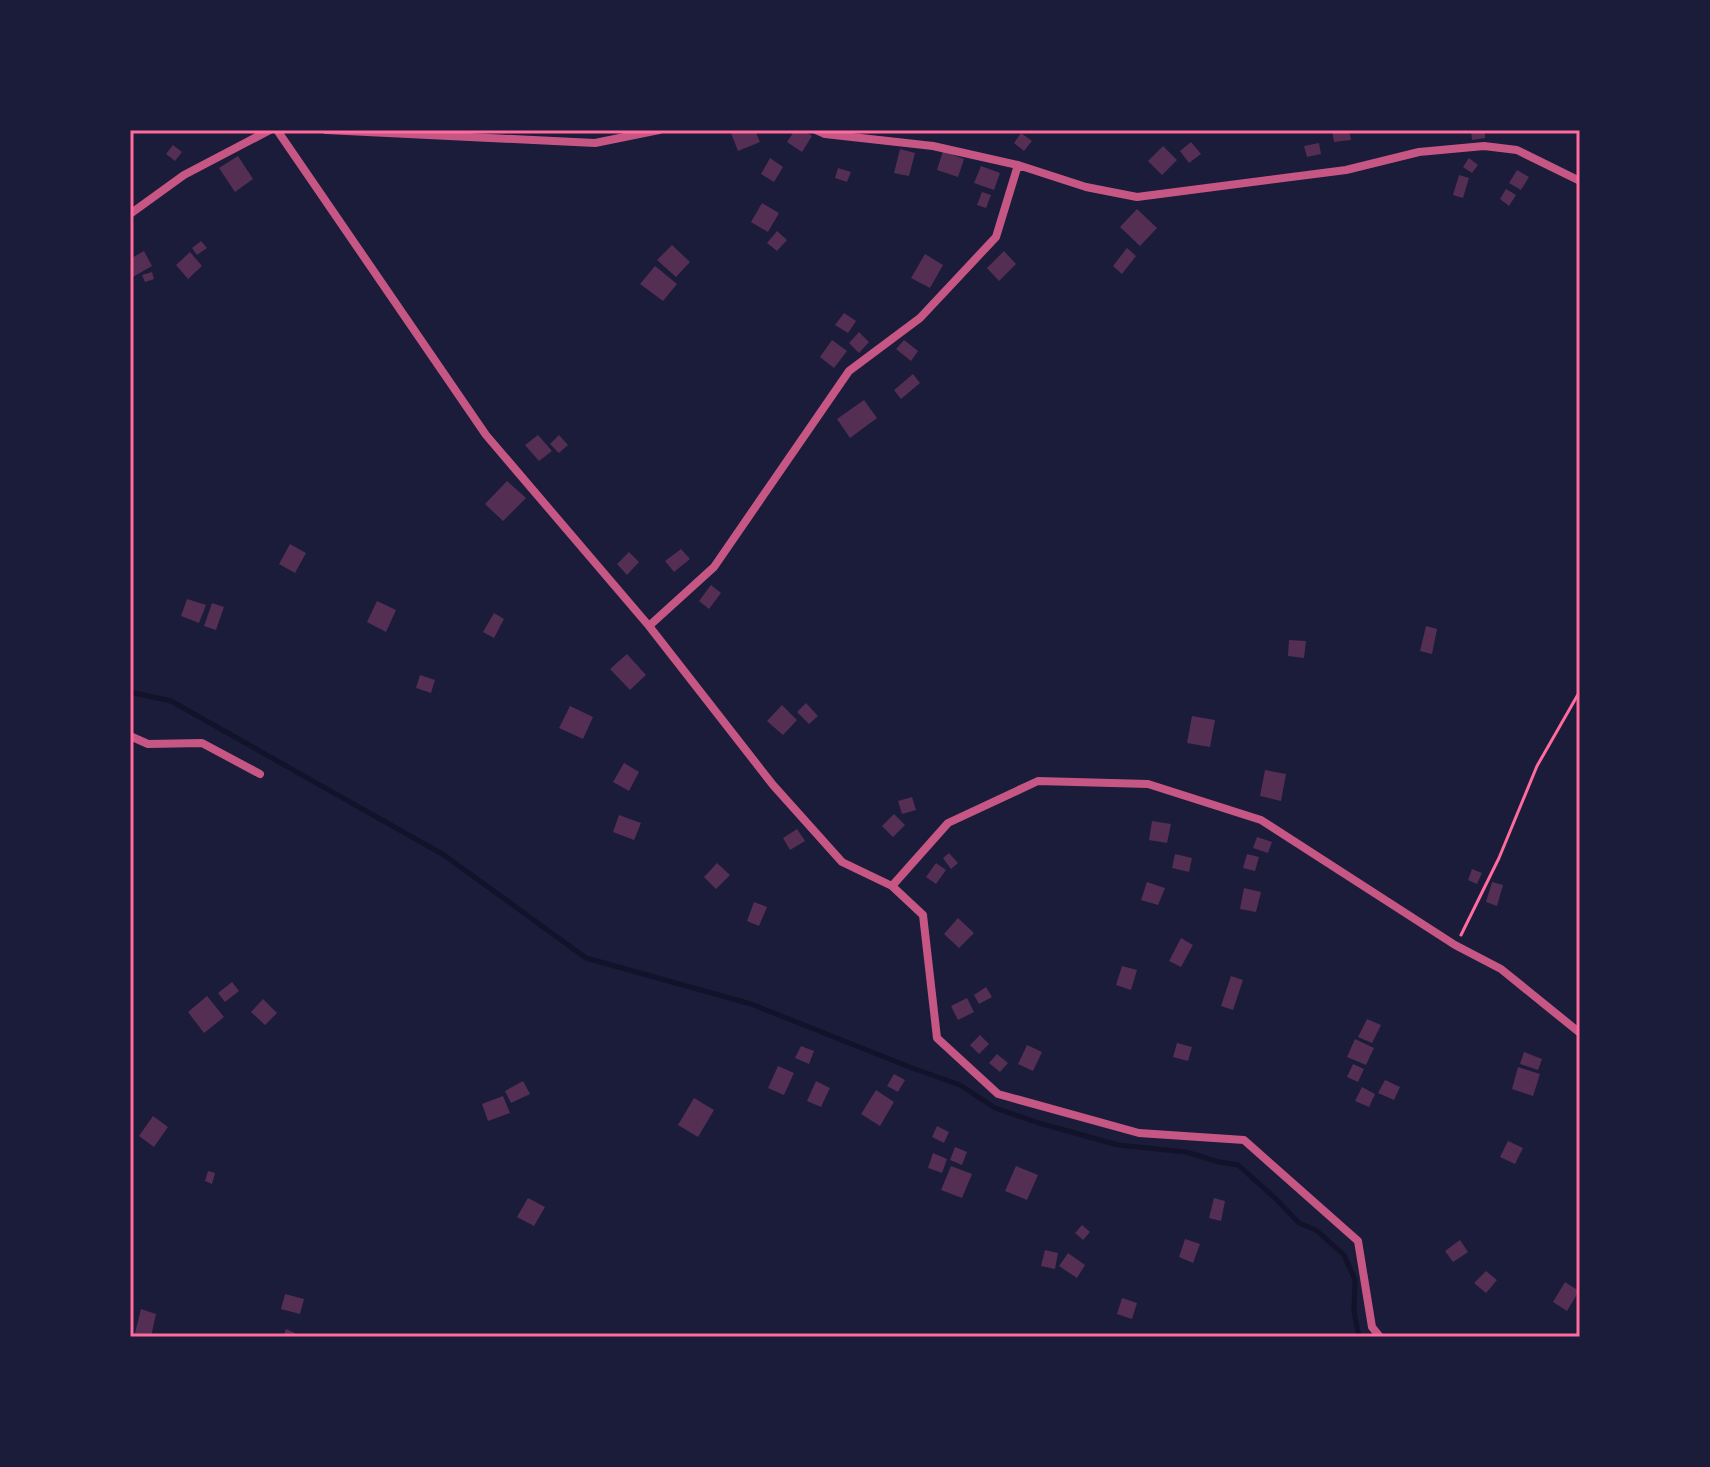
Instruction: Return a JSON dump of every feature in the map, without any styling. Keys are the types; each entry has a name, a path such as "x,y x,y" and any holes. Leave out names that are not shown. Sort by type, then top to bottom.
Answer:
{"street":[{"path":"130,214 184,175 270,130"},
{"path":"277,130 486,435 649,626 773,785 842,862 892,886 923,915 937,1038 998,1094 1139,1133 1244,1140 1358,1241 1372,1327 1380,1337"},
{"path":"326,130 595,143 659,130"},
{"path":"816,130 825,134 933,146 1018,165 1086,187 1137,197 1332,172 1419,152 1484,146 1517,150 1580,181"},
{"path":"649,626 714,567 849,371 920,318 996,237 1018,165"},
{"path":"130,736 148,744 202,743 260,774"},
{"path":"892,886 948,823 1038,781 1148,784 1261,820 1455,945 1501,969 1580,1033"}],"path":[{"path":"1455,945 1499,858 1537,766 1580,691"}],"building":[{"path":"755,130 760,142 738,151 731,133"},
{"path":"795,130 803,130 812,136 802,152 787,142"},
{"path":"1332,130 1349,130 1351,140 1334,142"},
{"path":"1471,130 1485,130 1485,138 1472,140"},
{"path":"1021,133 1032,141 1024,151 1014,143"},
{"path":"1191,142 1201,154 1189,163 1180,151"},
{"path":"1319,143 1321,154 1307,157 1304,146"},
{"path":"173,145 182,152 175,161 166,154"},
{"path":"1163,146 1177,160 1162,175 1148,161"},
{"path":"900,149 915,153 909,176 894,173"},
{"path":"943,151 964,159 958,177 937,170"},
{"path":"238,156 253,179 235,192 219,168"},
{"path":"770,158 783,167 774,182 761,174"},
{"path":"1469,158 1478,165 1472,173 1463,167"},
{"path":"981,166 1000,173 994,190 974,183"},
{"path":"838,168 851,172 847,182 835,178"},
{"path":"1517,170 1529,177 1521,190 1509,183"},
{"path":"1459,175 1469,178 1463,198 1453,195"},
{"path":"1506,189 1516,195 1509,206 1500,199"},
{"path":"982,192 991,195 986,208 977,205"},
{"path":"762,203 779,213 768,232 751,222"},
{"path":"1137,209 1157,228 1140,246 1120,227"},
{"path":"777,231 787,240 777,251 767,243"},
{"path":"201,241 207,248 197,255 192,248"},
{"path":"672,245 690,262 676,277 657,260"},
{"path":"1127,248 1136,256 1122,274 1113,266"},
{"path":"144,251 152,266 131,278 130,259"},
{"path":"1004,251 1016,264 999,281 987,268"},
{"path":"190,252 202,266 188,279 176,265"},
{"path":"925,254 943,265 930,288 911,278"},
{"path":"655,266 677,284 663,301 640,284"},
{"path":"152,272 154,279 145,282 142,275"},
{"path":"844,313 856,321 848,333 835,325"},
{"path":"859,332 869,342 859,353 849,343"},
{"path":"832,340 847,351 834,368 820,357"},
{"path":"904,340 918,351 911,361 896,349"},
{"path":"913,374 920,383 901,399 894,390"},
{"path":"864,400 877,418 850,438 837,419"},
{"path":"538,435 552,451 539,461 525,445"},
{"path":"559,435 568,445 559,453 550,444"},
{"path":"507,481 526,498 503,521 485,504"},
{"path":"290,544 306,553 295,573 279,564"},
{"path":"681,549 690,559 674,572 665,561"},
{"path":"629,552 639,562 627,575 617,564"},
{"path":"711,585 721,593 709,609 699,601"},
{"path":"187,599 206,605 199,623 181,616"},
{"path":"377,601 396,610 386,632 367,622"},
{"path":"212,603 224,607 216,630 204,626"},
{"path":"494,613 504,619 494,638 483,632"},
{"path":"1426,626 1437,629 1432,654 1420,651"},
{"path":"1289,640 1306,641 1304,658 1288,656"},
{"path":"627,654 646,675 630,690 610,669"},
{"path":"420,675 435,680 431,693 416,688"},
{"path":"806,703 818,716 809,724 797,712"},
{"path":"782,705 797,720 783,735 767,721"},
{"path":"570,706 593,717 583,739 559,728"},
{"path":"1192,716 1215,720 1210,747 1187,743"},
{"path":"624,763 639,772 629,791 613,782"},
{"path":"1265,770 1286,774 1281,801 1260,796"},
{"path":"912,797 916,810 902,814 898,801"},
{"path":"894,814 905,825 893,837 882,826"},
{"path":"619,815 641,823 634,840 613,832"},
{"path":"1152,821 1171,824 1167,843 1149,840"},
{"path":"797,829 805,841 790,850 783,838"},
{"path":"1257,837 1272,842 1268,853 1253,848"},
{"path":"949,853 958,863 951,869 943,858"},
{"path":"1175,854 1192,858 1189,872 1172,868"},
{"path":"1247,854 1259,857 1255,871 1243,868"},
{"path":"717,863 730,875 716,889 704,877"},
{"path":"936,863 946,870 936,884 926,877"},
{"path":"1472,869 1482,873 1477,884 1468,880"},
{"path":"1147,882 1165,888 1158,905 1141,900"},
{"path":"1492,882 1503,885 1497,906 1486,902"},
{"path":"1244,888 1261,892 1256,912 1240,909"},
{"path":"754,902 767,907 759,926 747,921"},
{"path":"958,918 974,933 959,948 944,934"},
{"path":"1181,938 1193,945 1181,967 1169,961"},
{"path":"1122,966 1137,970 1131,990 1116,985"},
{"path":"1231,976 1243,980 1233,1010 1221,1006"},
{"path":"232,982 239,991 225,1002 218,993"},
{"path":"986,987 992,997 979,1004 974,995"},
{"path":"207,996 224,1017 204,1033 188,1012"},
{"path":"967,998 974,1012 958,1020 951,1006"},
{"path":"263,999 277,1013 265,1025 251,1012"},
{"path":"1367,1019 1381,1025 1372,1043 1358,1037"},
{"path":"980,1035 989,1044 979,1054 970,1045"},
{"path":"1355,1039 1374,1048 1366,1065 1347,1057"},
{"path":"1177,1043 1192,1047 1188,1061 1173,1057"},
{"path":"1027,1045 1042,1052 1033,1071 1018,1064"},
{"path":"801,1046 814,1051 809,1064 795,1058"},
{"path":"1524,1052 1542,1059 1538,1070 1520,1064"},
{"path":"997,1054 1008,1063 1000,1072 989,1063"},
{"path":"1353,1064 1364,1069 1358,1082 1347,1077"},
{"path":"778,1066 794,1073 784,1095 768,1088"},
{"path":"1518,1067 1540,1074 1533,1096 1512,1089"},
{"path":"894,1074 905,1080 898,1092 887,1086"},
{"path":"1385,1080 1400,1087 1394,1100 1378,1093"},
{"path":"523,1081 530,1094 511,1103 505,1091"},
{"path":"816,1081 830,1088 821,1107 807,1101"},
{"path":"1362,1087 1375,1094 1369,1107 1355,1101"},
{"path":"876,1090 894,1102 880,1126 861,1114"},
{"path":"503,1096 510,1113 488,1121 482,1104"},
{"path":"694,1098 714,1110 698,1137 678,1125"},
{"path":"153,1116 168,1127 154,1147 139,1136"},
{"path":"937,1126 949,1132 944,1143 932,1137"},
{"path":"1508,1141 1523,1148 1515,1164 1500,1157"},
{"path":"955,1147 967,1152 962,1165 950,1160"},
{"path":"933,1153 947,1159 942,1173 928,1168"},
{"path":"951,1166 972,1174 962,1198 941,1190"},
{"path":"1016,1166 1038,1175 1027,1200 1005,1191"},
{"path":"208,1171 215,1173 212,1184 205,1181"},
{"path":"528,1198 545,1207 534,1226 517,1217"},
{"path":"1214,1198 1225,1201 1221,1221 1209,1218"},
{"path":"1082,1225 1090,1232 1083,1240 1075,1233"},
{"path":"1185,1239 1200,1244 1193,1263 1179,1257"},
{"path":"1460,1240 1468,1252 1453,1262 1445,1251"},
{"path":"1045,1250 1058,1253 1055,1269 1041,1266"},
{"path":"1068,1253 1085,1265 1077,1278 1059,1266"},
{"path":"1486,1271 1497,1280 1486,1293 1474,1283"},
{"path":"1565,1282 1579,1291 1567,1311 1553,1302"},
{"path":"285,1294 304,1299 300,1314 281,1309"},
{"path":"1122,1298 1137,1303 1132,1319 1117,1314"},
{"path":"141,1309 156,1314 151,1337 134,1337"},
{"path":"286,1329 295,1333 293,1337 283,1337"}],"waterway":[{"path":"130,692 171,701 444,855 586,958 751,1004 960,1085 995,1108 1039,1123 1118,1145 1186,1152 1238,1165 1299,1223 1316,1230 1344,1255 1355,1280 1354,1312 1359,1337"}]}
